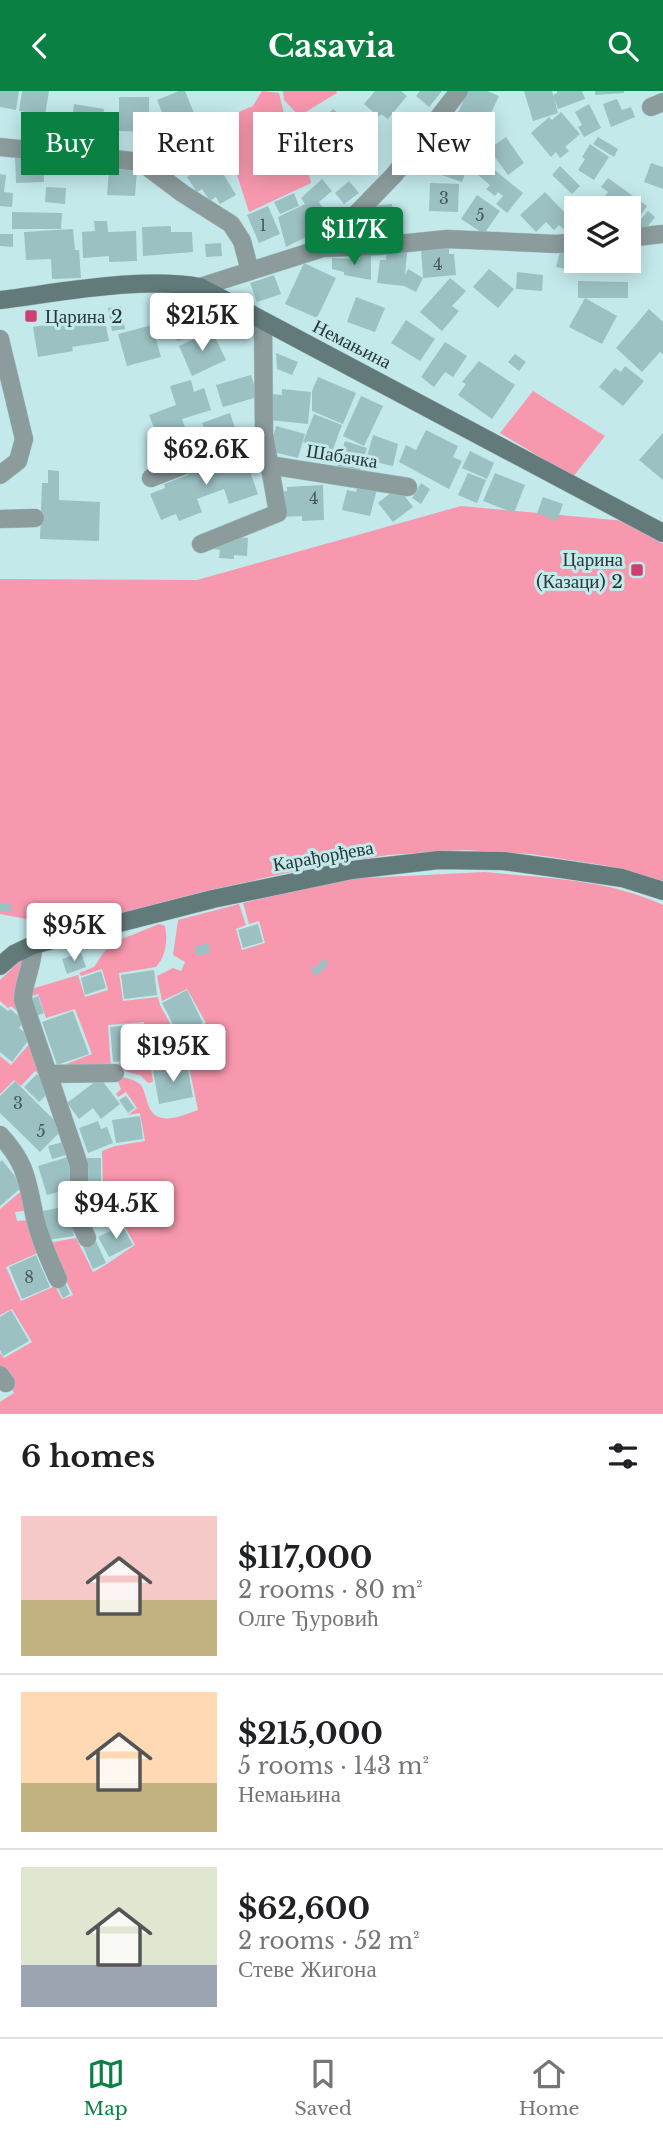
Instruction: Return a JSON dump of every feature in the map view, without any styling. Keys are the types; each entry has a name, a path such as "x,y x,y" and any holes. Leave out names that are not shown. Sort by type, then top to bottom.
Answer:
{"main road":[{"name":"Немањина","path":"0,300 149,284 200,287 663,533"},
{"name":"Карађорђева","path":"1,964 14,954 33,946 213,899 352,870 439,860 503,861 562,869 622,879 663,891"}],"street":[{"path":"323,249 394,175 459,91"},
{"path":"0,147 133,161"},
{"path":"158,175 232,224 242,241 250,271"},
{"path":"641,237 663,234"},
{"path":"200,287 323,249 447,239 564,243"},
{"path":"201,544 278,513 264,434 263,322"},
{"path":"0,339 24,439 18,461 0,475"},
{"path":"151,478 264,434"},
{"name":"Шабачка","path":"269,465 408,487"},
{"path":"0,519 35,518"},
{"path":"33,946 23,1000 79,1164 81,1224 87,1238"},
{"path":"49,1075 115,1073"},
{"path":"0,1135 15,1153 28,1178 43,1247 58,1279"}],"shaded area":[{"path":"262,91 279,93 284,112 253,112 253,175 309,175 311,183 249,212 237,175 239,112 253,106"},
{"path":"283,91 337,93 306,112 295,112 284,100"},
{"path":"533,391 605,436 573,477 500,433"},
{"path":"461,506 625,521 663,544 663,881 608,866 531,854 464,850 388,855 309,868 79,924 58,925 0,914 0,579 197,580"},
{"path":"485,872 598,885 642,896 663,905 663,1414 0,1414 0,1402 14,1393 0,1371 0,1353 4,1358 32,1342 12,1309 0,1315 0,1209 25,1188 24,1211 15,1212 17,1221 32,1220 40,1252 6,1267 21,1301 55,1286 62,1299 73,1295 48,1243 76,1238 93,1272 135,1245 122,1221 114,1225 115,1194 89,1194 88,1189 103,1188 102,1151 145,1141 140,1113 128,1115 137,1108 126,1092 118,1097 116,1094 121,1089 115,1076 141,1085 149,1107 158,1117 170,1118 198,1110 188,1062 151,1069 153,1082 148,1083 140,1075 120,1070 119,1063 148,1061 144,1022 108,1025 111,1068 68,1069 66,1064 92,1054 75,1009 46,1018 38,994 29,997 28,990 78,975 85,997 108,990 102,969 81,976 79,973 94,967 104,952 117,941 159,924 165,926 166,931 162,958 156,967 119,973 123,1001 158,997 178,1038 206,1023 187,989 162,1001 157,976 173,968 181,971 185,962 173,955 178,920 239,904 246,925 236,929 242,950 265,943 259,921 249,924 243,903 345,879"},
{"path":"23,958 21,1014 0,1001 0,980"},
{"path":"31,1042 40,1075 35,1071 21,1086 14,1080 0,1094 0,1056 11,1065"}],"building":[{"path":"0,91 19,91 16,110 0,107"},
{"path":"22,91 49,91 46,112 19,111"},
{"path":"185,91 194,112 162,112 157,100"},
{"path":"375,91 401,91 407,96 388,119 381,114 379,117 378,112 373,112 364,104"},
{"path":"420,91 442,91 429,107 416,96"},
{"path":"468,91 487,91 499,96 491,112 458,112"},
{"path":"524,91 552,91 553,95 557,91 582,91 585,99 558,109 554,98 558,113 533,121"},
{"path":"595,91 624,91 624,93 595,95"},
{"path":"119,97 149,97 149,112 133,112 133,131 119,131"},
{"path":"617,99 622,110 631,107 635,117 611,127 603,104"},
{"path":"74,104 104,109 104,112 73,112"},
{"path":"589,104 601,128 584,137 578,127 582,125 575,112"},
{"path":"561,112 580,134 565,147 569,151 560,158 556,152 551,157 531,133 549,117 552,120"},
{"path":"506,137 524,163 508,175 495,157 495,145"},
{"path":"598,137 618,149 614,157 593,144"},
{"path":"590,144 609,157 594,180 578,170"},
{"path":"15,157 21,157 21,175 44,175 44,182 16,183"},
{"path":"651,163 663,167 663,189 644,182"},
{"path":"560,166 580,186 572,194 552,175"},
{"path":"119,169 133,170 133,175 137,175 135,196 107,195 109,175 119,175"},
{"path":"495,170 523,193 507,213 496,204 503,196 498,192 495,196 486,189 490,185 478,175 495,175"},
{"path":"0,174 6,175 4,192 13,193 12,207 0,206"},
{"path":"224,175 236,195 220,204 216,197 210,201 202,189 197,192 187,177"},
{"path":"442,175 465,175 462,182"},
{"path":"608,178 633,196 605,196 608,192 601,187"},
{"path":"322,179 332,191 319,202 326,213 322,216 325,220 316,227 318,231 286,247 278,217 305,204 301,198"},
{"path":"349,181 359,193 344,204 335,193"},
{"path":"430,183 459,184 458,212 429,211"},
{"path":"46,187 66,188 65,204 45,202"},
{"path":"545,192 564,212 564,229 559,225 554,230 546,222 536,232 520,215"},
{"path":"294,193 299,206 280,214 274,202"},
{"path":"477,195 500,211 484,234 461,219"},
{"path":"641,202 647,206 641,214"},
{"path":"392,204 393,212 398,211 400,238 373,240 370,206"},
{"path":"268,206 280,234 259,243 247,215"},
{"path":"648,211 655,217 644,231 641,229 641,219"},
{"path":"12,212 62,213 61,229 12,229"},
{"path":"94,221 107,221 108,232 136,231 137,261 109,262 109,256 83,258 82,232 95,231"},
{"path":"171,226 171,232 192,232 193,252 143,256 142,227"},
{"path":"73,229 75,250 79,250 81,278 52,279 51,259 26,260 24,232"},
{"path":"0,234 13,234 13,247 0,246"},
{"path":"221,243 222,256 206,257 205,244"},
{"path":"449,246 449,254 454,254 456,275 423,278 421,248"},
{"path":"561,248 564,249 564,269 556,267"},
{"path":"387,251 407,253 405,275 408,269 423,278 416,292 404,286 377,283 380,260 386,260"},
{"path":"360,256 371,256 371,280 344,275 344,272 332,269 332,258 360,259"},
{"path":"304,263 336,278 317,318 285,304"},
{"path":"489,269 514,289 498,308 473,287"},
{"path":"517,272 543,275 542,291 516,289"},
{"path":"274,275 281,294 257,302 250,283"},
{"path":"450,278 466,291 452,306 459,311 442,331 420,312"},
{"path":"578,281 628,282 628,298 578,298"},
{"path":"356,297 385,308 375,332 347,322"},
{"path":"585,298 617,316 602,344 569,327"},
{"path":"121,306 125,329 112,331 108,308"},
{"path":"649,309 663,322 663,354 660,352 642,372 616,348"},
{"path":"195,312 202,333 177,341 170,321"},
{"path":"104,316 109,341 72,347 73,351 38,357 33,327"},
{"path":"406,320 435,339 420,361 391,343"},
{"path":"152,325 161,357 127,366 118,334"},
{"path":"212,331 226,360 192,376 179,346"},
{"path":"445,342 467,356 453,377 445,372 434,387 421,377"},
{"path":"276,353 298,362 292,375 277,369"},
{"path":"515,354 526,362 519,371 508,362"},
{"path":"479,361 515,385 492,419 458,395 466,384 462,382"},
{"path":"625,366 644,381 623,406 599,387 615,368 621,372"},
{"path":"251,375 258,397 223,407 216,385"},
{"path":"318,377 356,393 343,424 312,411 312,391"},
{"path":"191,380 194,392 204,388 211,410 182,419 187,433 160,444 149,415 176,405 170,386"},
{"path":"282,389 311,392 308,424 269,420 272,394 282,395"},
{"path":"361,396 383,406 364,446 343,436"},
{"path":"230,413 238,437 195,454 187,433 204,427 202,423"},
{"path":"314,414 342,425 329,460 317,455 319,449 303,442"},
{"path":"276,426 305,434 298,458 269,451"},
{"path":"426,430 458,446 453,457 462,461 449,489 399,462 406,445 416,450"},
{"path":"663,433 663,480 639,460"},
{"path":"373,435 398,444 393,466 366,460"},
{"path":"345,441 367,448 359,473 337,466"},
{"path":"242,449 258,494 229,504 224,489 197,499 202,512 179,521 176,514 161,520 150,494 165,488 164,484"},
{"path":"470,451 494,463 487,479 462,468"},
{"path":"48,470 59,471 59,500 100,502 99,541 40,539 42,483 48,483"},
{"path":"468,473 486,480 477,503 458,495"},
{"path":"495,473 525,485 514,513 483,501"},
{"path":"421,483 430,489 421,504 412,498"},
{"path":"323,485 324,520 302,521 302,516 280,517 279,492 287,491 287,487"},
{"path":"358,485 377,489 370,516 342,510 347,490 356,492"},
{"path":"398,487 413,507 393,522 378,503"},
{"path":"543,497 563,504 557,521 537,513"},
{"path":"248,538 247,556 219,558 220,550 214,549 215,539"},
{"path":"0,903 11,904 11,912 0,912"},
{"path":"258,924 263,942 243,948 238,930"},
{"path":"208,943 211,952 197,956 194,947"},
{"path":"81,953 86,967 67,974 62,959"},
{"path":"324,959 329,964 316,976 311,970"},
{"path":"154,970 157,995 124,999 121,975"},
{"path":"101,971 106,988 85,995 81,978"},
{"path":"187,990 203,1023 179,1036 162,1003"},
{"path":"38,996 44,1013 36,1016 30,999"},
{"path":"0,1005 25,1021 19,1028 31,1037 12,1062 0,1052"},
{"path":"73,1011 89,1054 57,1065 42,1022"},
{"path":"143,1024 146,1059 113,1062 110,1027"},
{"path":"187,1065 193,1097 159,1104 153,1071"},
{"path":"37,1074 52,1089 39,1102 24,1087"},
{"path":"100,1078 120,1104 101,1119 93,1108 79,1119 67,1103"},
{"path":"15,1081 63,1129 40,1152 0,1113 0,1096"},
{"path":"126,1096 135,1108 128,1113 119,1100"},
{"path":"140,1116 143,1139 116,1143 112,1120"},
{"path":"98,1121 101,1129 107,1127 113,1143 88,1153 79,1128"},
{"path":"63,1142 66,1155 52,1159 48,1146"},
{"path":"68,1157 76,1187 47,1195 38,1166"},
{"path":"87,1158 101,1158 101,1187 88,1187"},
{"path":"2,1160 23,1186 0,1206 0,1162"},
{"path":"94,1196 113,1196 112,1221 94,1221"},
{"path":"69,1206 74,1236 48,1240 42,1211"},
{"path":"122,1225 133,1245 109,1257 98,1237"},
{"path":"96,1241 106,1263 93,1269 83,1247"},
{"path":"36,1255 50,1287 22,1299 9,1267"},
{"path":"65,1282 70,1294 63,1298 57,1286"},
{"path":"11,1310 29,1341 3,1356 0,1350 0,1317"}],"place":[{"name":"Царина 2","path":"31,316"},
{"name":"Царина (Казаци) 2","path":"637,570"}]}
